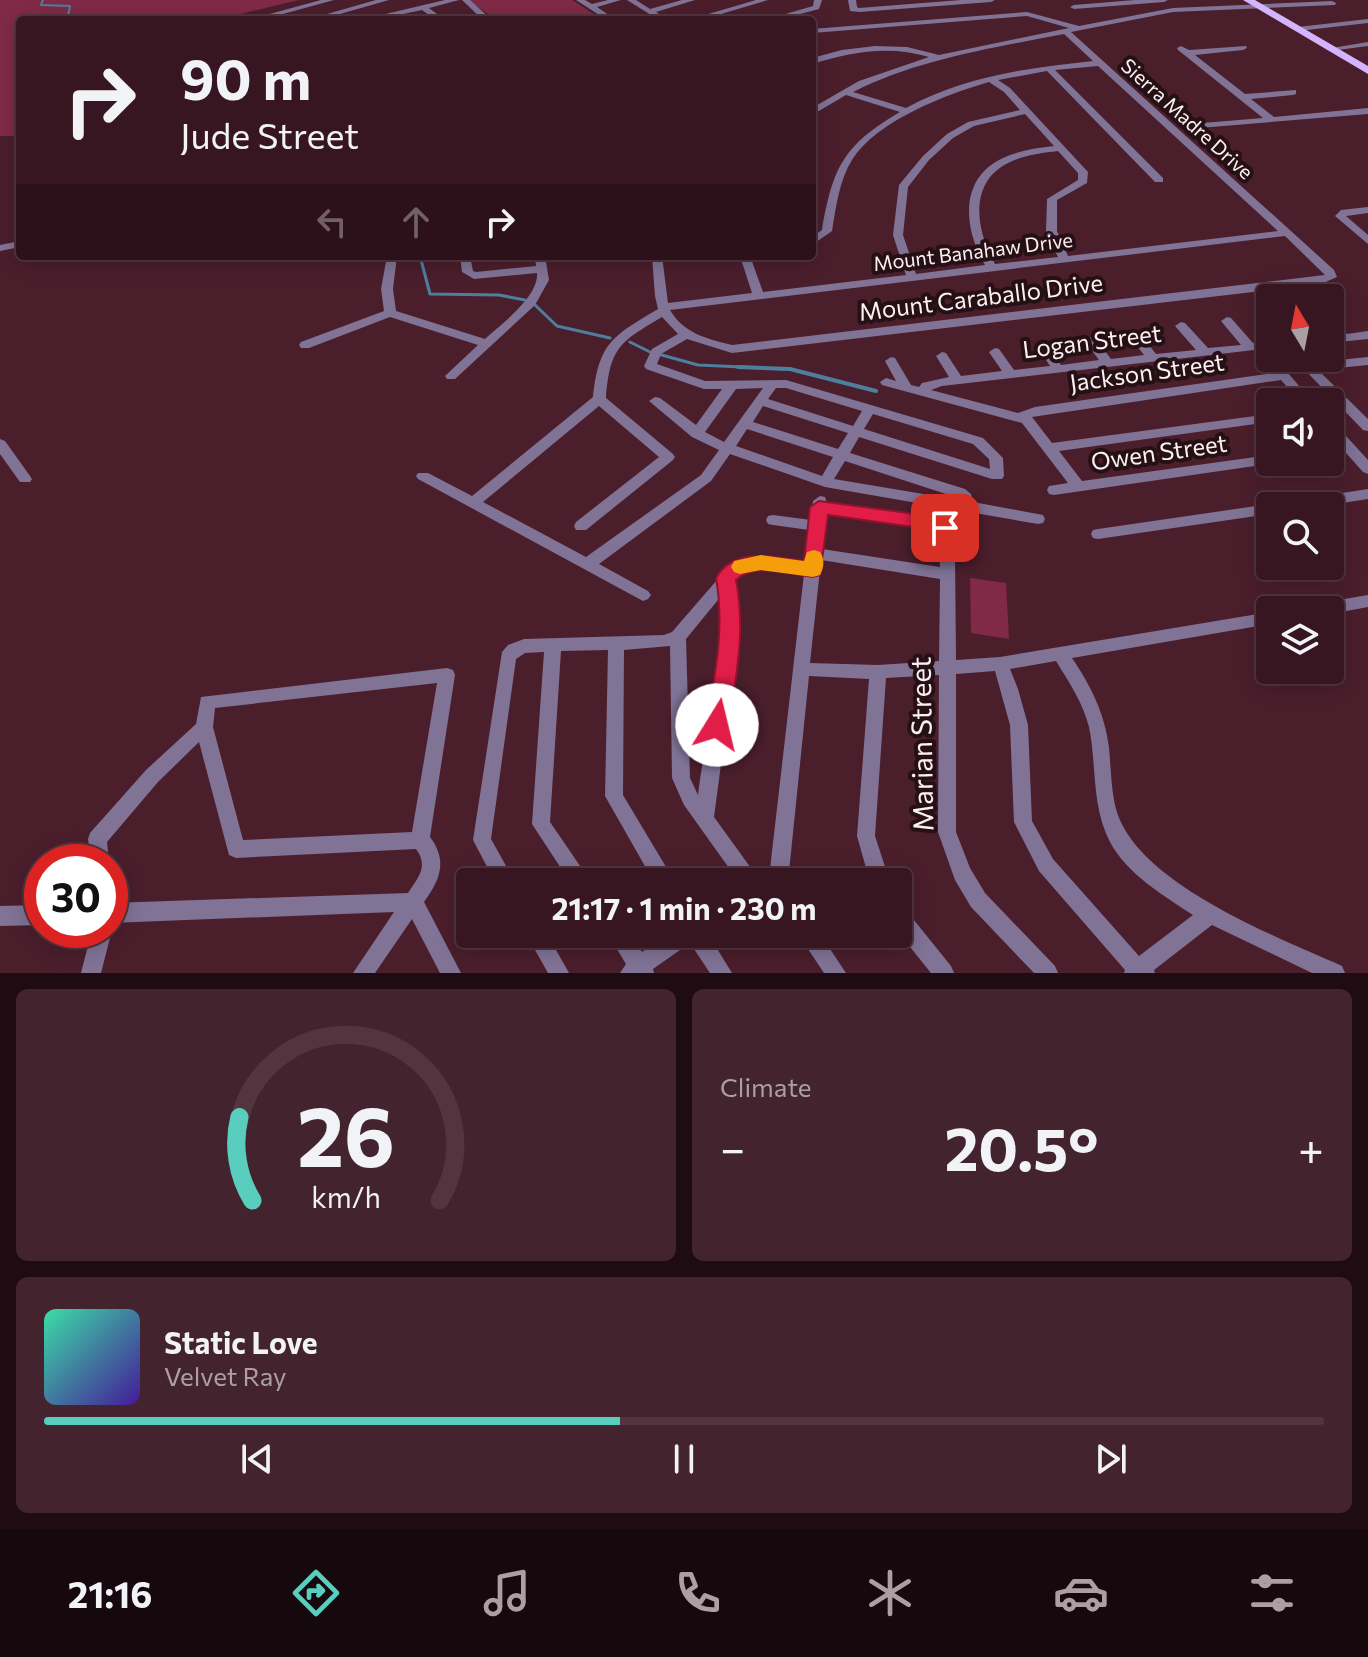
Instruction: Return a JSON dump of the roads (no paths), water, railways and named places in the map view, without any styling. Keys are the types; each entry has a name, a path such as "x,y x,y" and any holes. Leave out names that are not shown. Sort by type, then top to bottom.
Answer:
{"main road":[{"path":"1248,0 1367,69"}],"street":[{"path":"268,16 330,0"},
{"path":"382,16 455,0"},
{"path":"466,0 484,16"},
{"path":"580,0 605,16"},
{"path":"590,7 617,0"},
{"path":"631,0 658,16"},
{"path":"650,11 691,0"},
{"path":"706,16 764,0"},
{"path":"783,16 816,7 818,0"},
{"path":"852,0 851,6 859,10 991,0"},
{"path":"816,110 845,92 938,57 1077,28 1164,0"},
{"path":"324,16 378,1 394,16"},
{"path":"1089,20 1074,7 1113,4 1119,9 1260,7 1332,3"},
{"path":"1308,4 1321,13"},
{"path":"1097,5 1110,16"},
{"path":"423,7 435,16"},
{"path":"816,31 1027,14 1077,28"},
{"path":"1298,29 1368,21"},
{"name":"Sierra Madre Drive","path":"1065,31 1330,272 1331,277 1321,281"},
{"path":"1330,49 1368,44"},
{"path":"1243,48 1184,50 1272,120"},
{"path":"816,60 839,52 883,49 912,49 938,57"},
{"path":"816,239 827,231 832,197 848,159 872,134 906,111 945,91 989,78 1047,67 1098,63"},
{"path":"1047,67 1159,180"},
{"path":"989,78 1007,90 1083,172 1083,181 1052,199 1048,218 1052,241 1065,260"},
{"path":"845,92 906,111"},
{"path":"1243,97 1293,92"},
{"path":"912,277 898,235 903,187 926,158 950,136 971,124 1027,111"},
{"path":"1202,126 1368,111"},
{"path":"992,268 973,230 975,197 988,173 1012,157 1060,148"},
{"path":"1368,210 1345,212 1340,216 1368,241"},
{"name":"Mount Banahaw Drive","path":"664,309 758,295 1286,233"},
{"path":"390,313 387,289 391,260"},
{"path":"451,376 531,303 539,292 541,262 474,276 468,272 466,260"},
{"path":"658,260 664,309 684,336 656,352 649,362 653,369 704,385 786,384 978,441 996,458 997,476 763,402"},
{"path":"746,260 758,295"},
{"name":"Mount Caraballo Drive","path":"684,336 732,349 754,349 1321,281"},
{"path":"474,502 599,399 606,355 617,339 642,326 664,309"},
{"path":"305,345 390,313 486,343"},
{"path":"1227,321 1256,343"},
{"path":"642,326 656,352"},
{"path":"1181,326 1204,351"},
{"path":"1133,333 1152,357"},
{"path":"1345,338 1368,335"},
{"path":"1091,341 1107,363"},
{"name":"Logan Street","path":"923,393 926,386 957,380 1256,345"},
{"path":"1043,346 1058,369"},
{"path":"995,352 1010,374"},
{"path":"942,356 957,380"},
{"path":"891,361 907,389"},
{"path":"1368,361 1308,367 1368,427"},
{"path":"1279,372 1294,388"},
{"name":"Jackson Street","path":"1019,418 1035,411 1282,376"},
{"path":"886,382 1019,418 1035,428 1078,486"},
{"path":"588,564 706,478 763,402 773,383"},
{"path":"697,434 731,386"},
{"path":"581,526 668,457 599,399"},
{"path":"655,401 697,434 825,482 1038,519"},
{"path":"1349,408 1368,405"},
{"path":"825,482 869,410"},
{"path":"1050,448 1256,420"},
{"path":"746,424 960,493 966,498 965,506"},
{"path":"1344,442 1368,469"},
{"path":"1,446 25,479"},
{"path":"1344,450 1350,449"},
{"name":"Owen Street","path":"1054,490 1256,462"},
{"path":"423,476 643,595"},
{"path":"1344,498 1368,494"},
{"name":"Marian Street","path":"816,526 820,504 938,524 945,528 948,574 947,832 962,873 978,900 1048,973"},
{"path":"1098,534 1256,511"},
{"path":"773,520 816,526 779,868"},
{"path":"497,868 482,840 508,657 514,650 524,646 664,642 678,637 726,578 747,563 813,561 948,574"},
{"path":"705,820 731,642 731,608 726,578"},
{"path":"1344,605 1368,601"},
{"path":"800,669 878,672 1000,664 1256,621"},
{"path":"678,637 681,778 690,799 741,868"},
{"path":"616,644 614,796 657,868"},
{"path":"553,645 541,824 571,868"},
{"path":"1061,656 1085,692 1097,726 1107,815 1121,844 1145,869 1209,915 1335,973"},
{"path":"1000,664 1019,725 1023,822 1046,865 1139,972 1209,915"},
{"path":"876,868 866,836 878,672"},
{"path":"363,973 414,902 434,866 431,853 420,840 447,675 207,702 204,727 236,849 420,840"},
{"path":"98,844 97,839 152,776 204,727"},
{"path":"128,912 414,902"},
{"path":"414,902 451,973"},
{"path":"0,916 24,915"},
{"path":"912,933 944,973"},
{"path":"91,973 97,948"},
{"path":"544,948 559,973"},
{"path":"626,948 638,971 668,948"},
{"path":"705,948 722,973"},
{"path":"818,948 836,973"}],"waterway":[{"path":"43,0 41,5 70,6 68,16"},
{"path":"421,260 430,294 499,295 525,300"},
{"path":"535,305 557,326 610,338"},
{"path":"630,342 650,352"},
{"path":"658,354 698,365 755,368"},
{"path":"738,367 755,368"},
{"path":"755,368 790,369 876,391"},
{"path":"755,368 784,369"}]}
